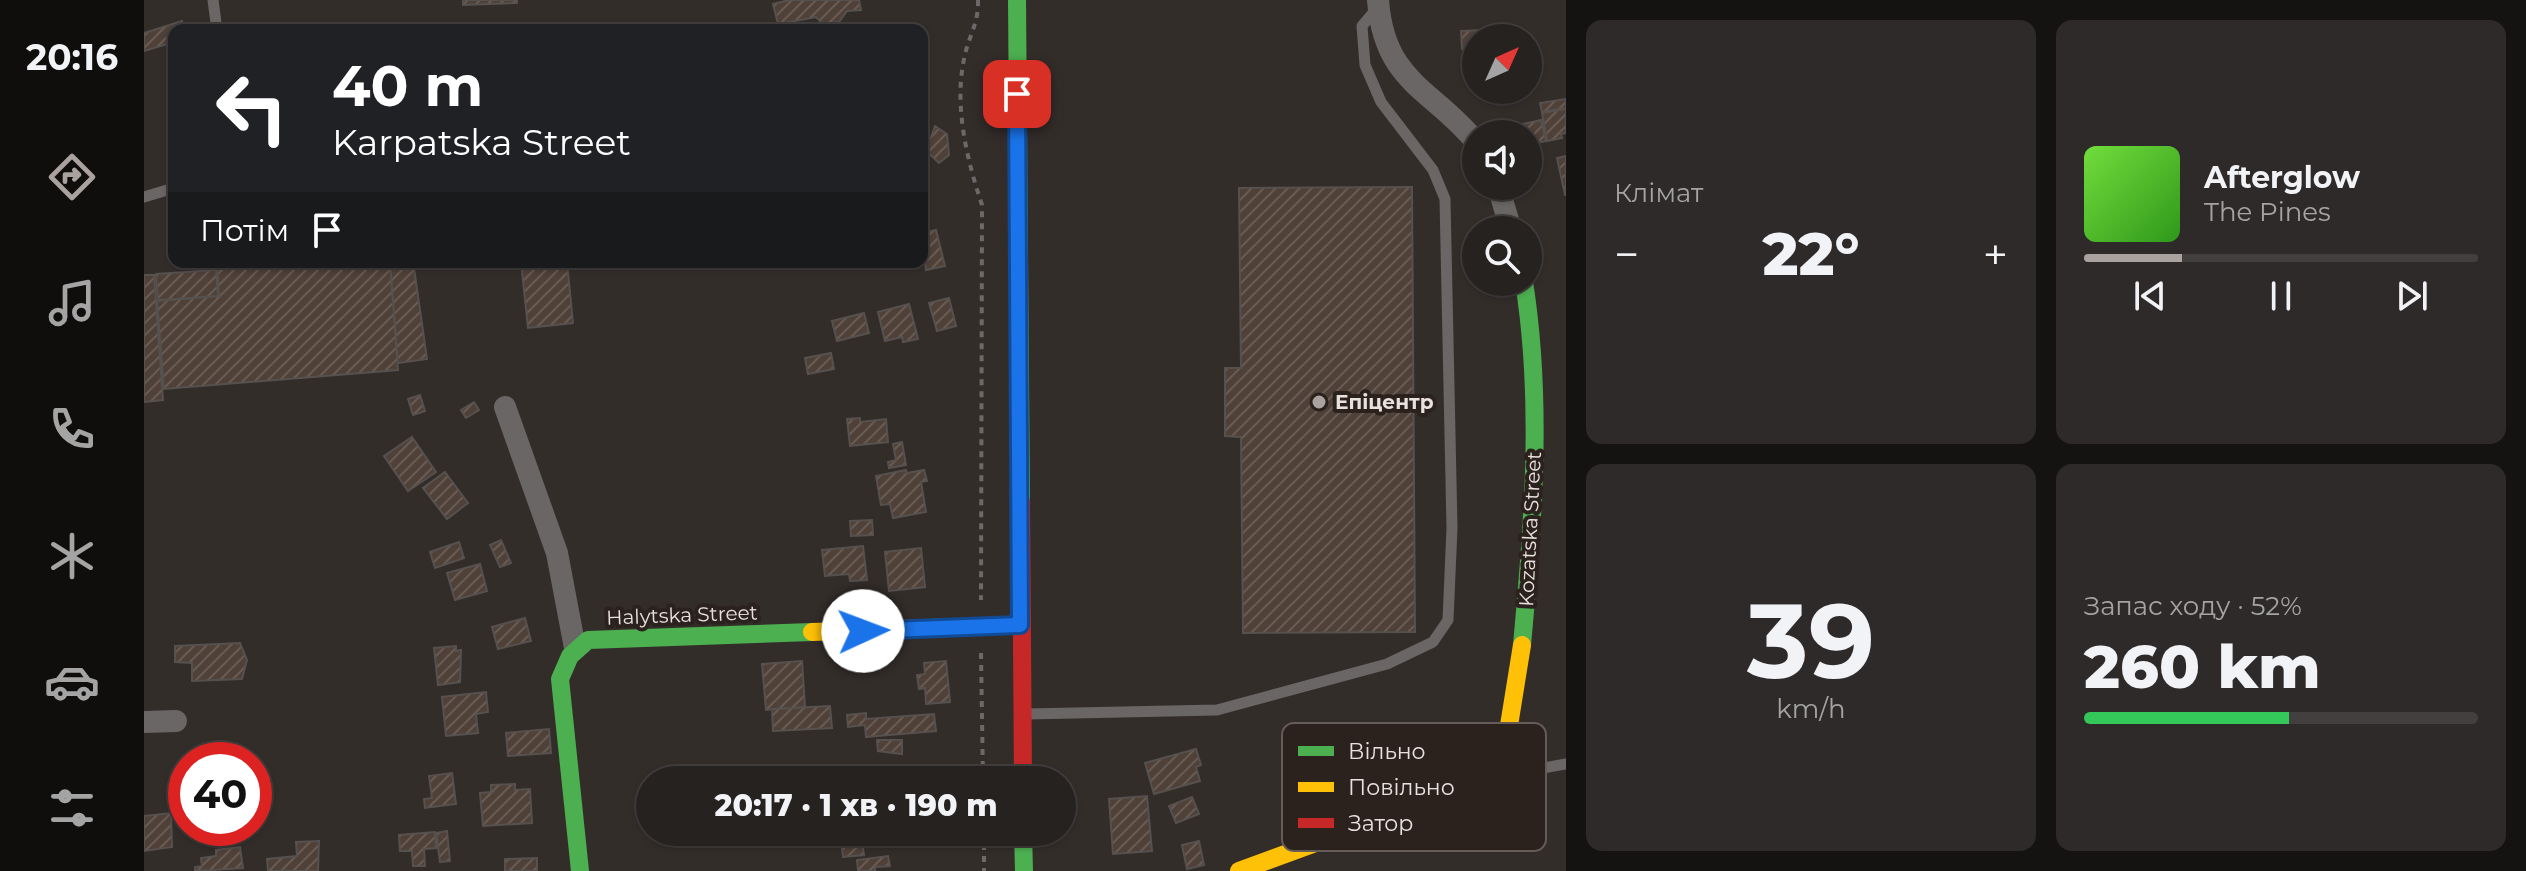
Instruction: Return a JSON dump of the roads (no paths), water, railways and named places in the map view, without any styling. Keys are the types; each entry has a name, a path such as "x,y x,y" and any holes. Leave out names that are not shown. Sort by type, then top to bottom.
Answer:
{"street":[{"path":"1017,0 1023,766"},
{"path":"1379,3 1402,73 1462,129"},
{"name":"Kozatska Street","path":"1511,723 1525,612 1536,425 1533,340 1526,296"},
{"path":"505,407 557,553 575,648 566,660 560,679 580,871"},
{"name":"Halytska Street","path":"575,648 588,640 1020,625"},
{"path":"144,722 176,721"},
{"path":"1023,846 1024,871"},
{"path":"1239,871 1294,851"}],"lane":[{"path":"213,0 216,24"},
{"path":"1022,714 1217,710 1387,664 1433,642 1448,620 1452,528 1445,199 1433,170 1381,102 1365,65 1362,26 1379,3"},
{"path":"144,197 168,190"},
{"path":"1546,767 1566,764"}],"place":[{"name":"Епіцентр","path":"1319,402"}]}
